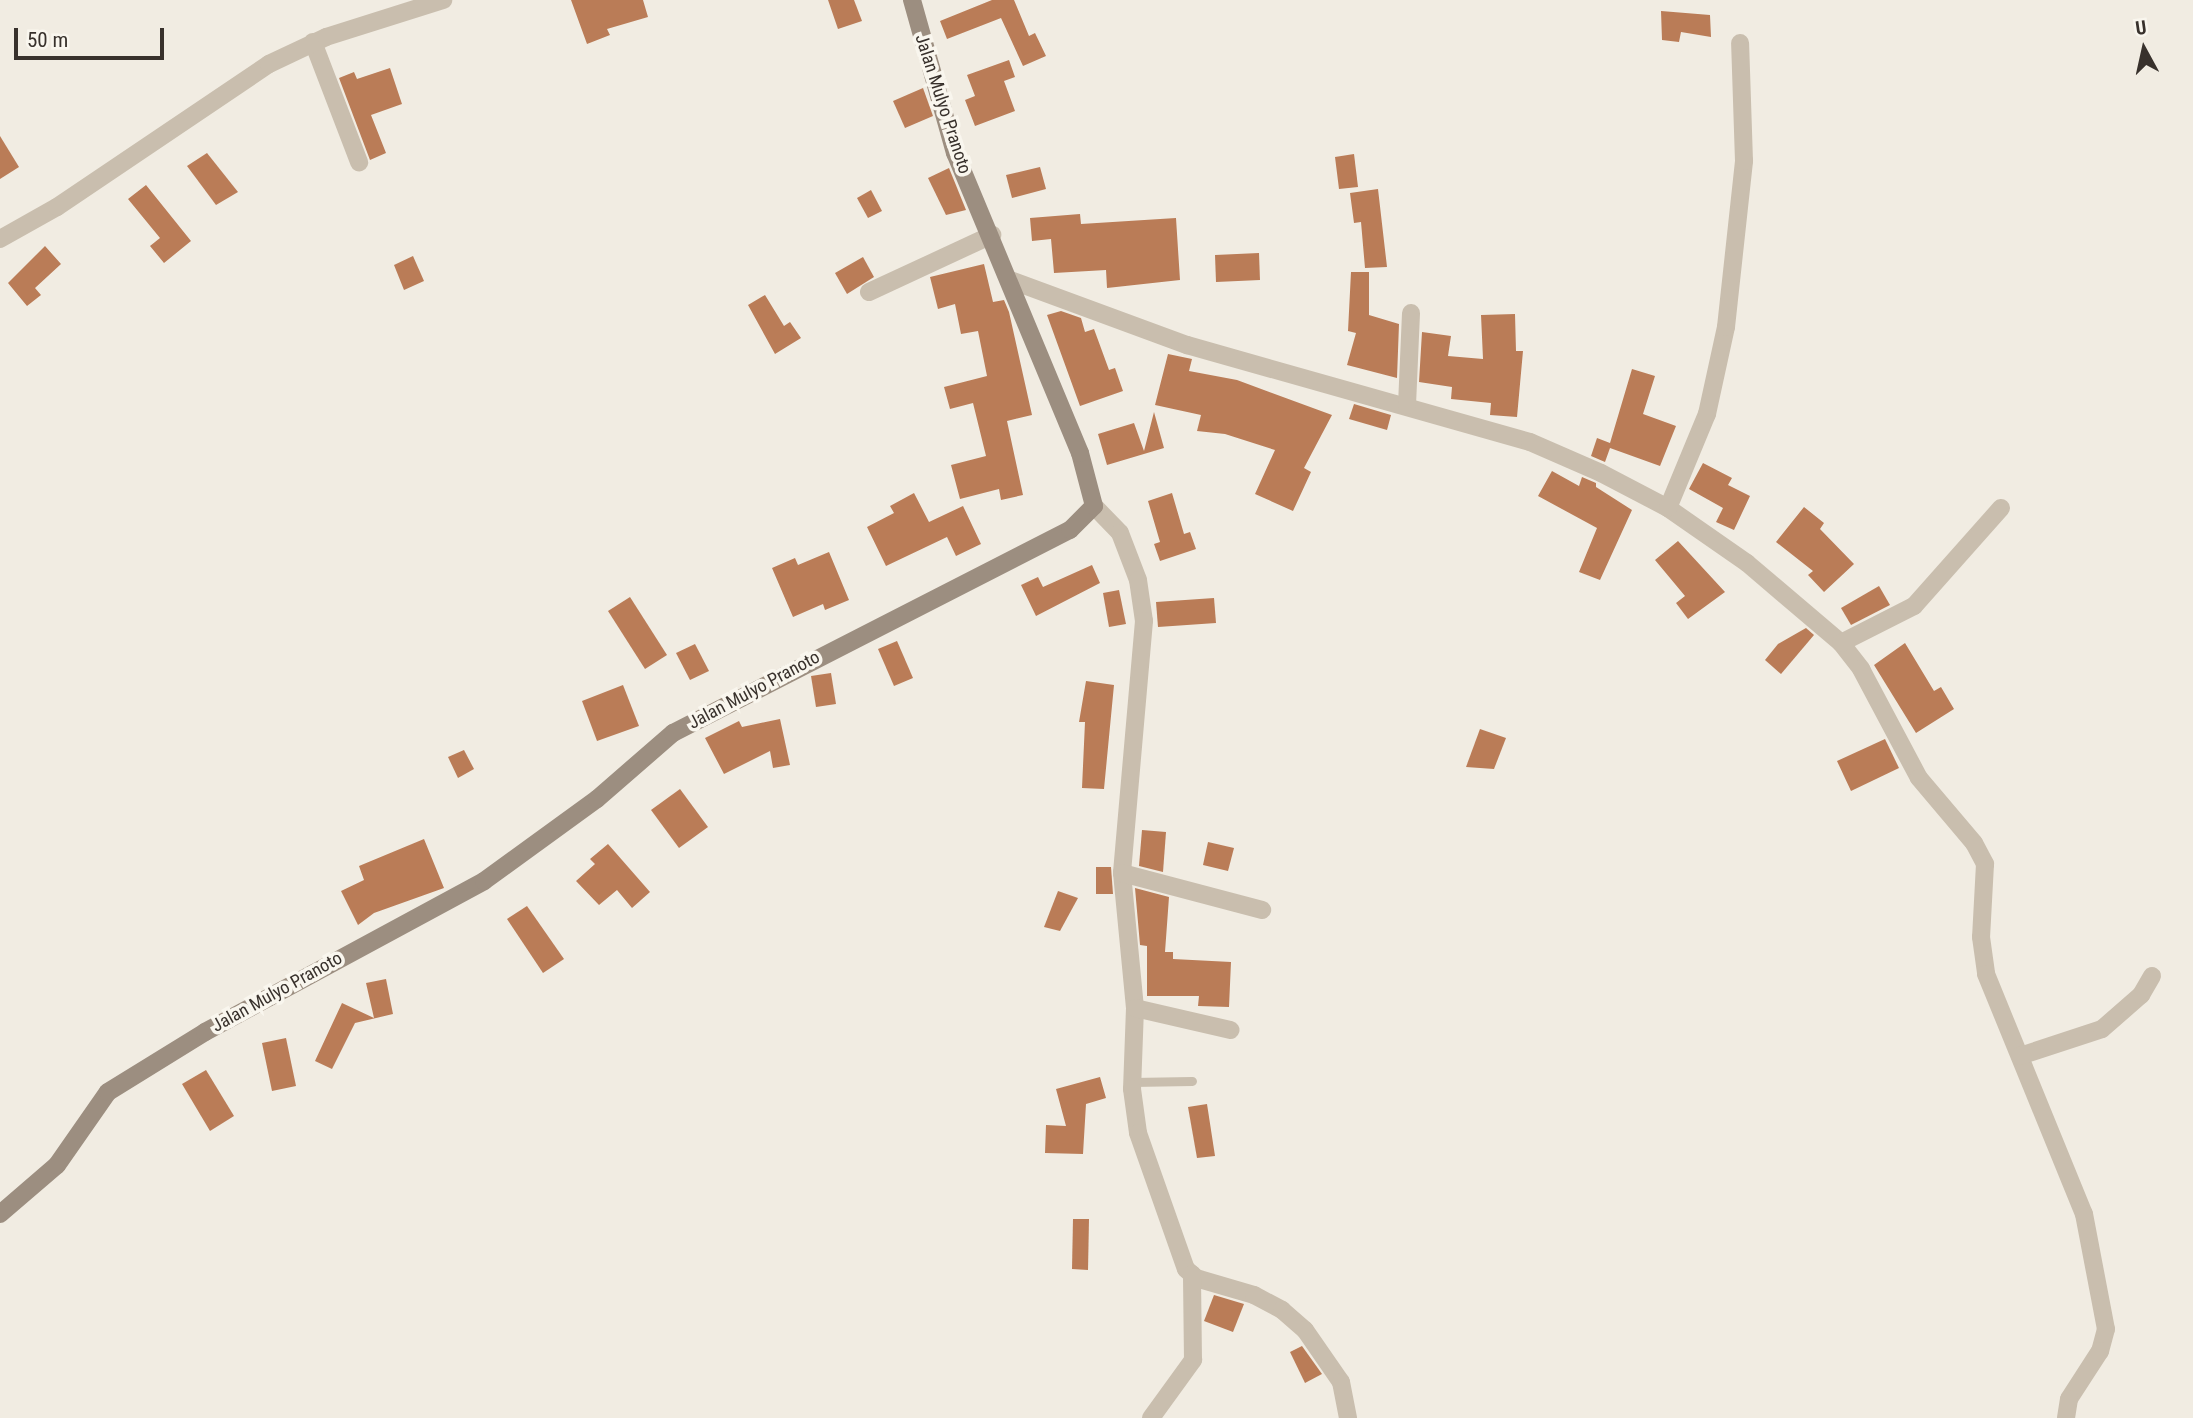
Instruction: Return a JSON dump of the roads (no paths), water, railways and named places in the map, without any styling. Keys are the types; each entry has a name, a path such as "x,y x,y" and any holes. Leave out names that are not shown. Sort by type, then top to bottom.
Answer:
{"street":[{"path":"0,239 57,206 269,64 313,42 443,0"},
{"name":"Jalan Mulyo Pranoto","path":"0,1214 57,1165 108,1092 205,1032 484,881 597,799 673,733 1070,530 1094,506 1080,453 1050,387 992,235 955,153 912,0"},
{"path":"313,42 359,162"},
{"path":"1668,508 1707,414 1726,327 1744,161 1740,43"},
{"path":"869,292 992,235"},
{"path":"1010,280 1187,345 1407,405 1530,442 1668,508 1792,597 1841,643 1861,669 1915,772 1974,843 1985,864 1982,955 2084,1214 2106,1329 2100,1350 2069,1399 2066,1418"},
{"path":"1407,405 1411,313"},
{"path":"1094,506 1120,533 1138,580 1144,621 1122,873 1135,1008 1132,1082 1135,1122 1156,1194 1178,1255 1192,1274 1254,1295 1282,1310 1305,1331 1341,1382 1348,1418"},
{"path":"1841,643 1914,606 2001,508"},
{"path":"1122,873 1262,910"},
{"path":"2020,1056 2102,1029 2141,995 2152,976"},
{"path":"1135,1008 1230,1030"},
{"path":"1151,1418 1193,1360 1192,1274"}],"lane":[{"path":"1132,1082 1192,1081"}]}
